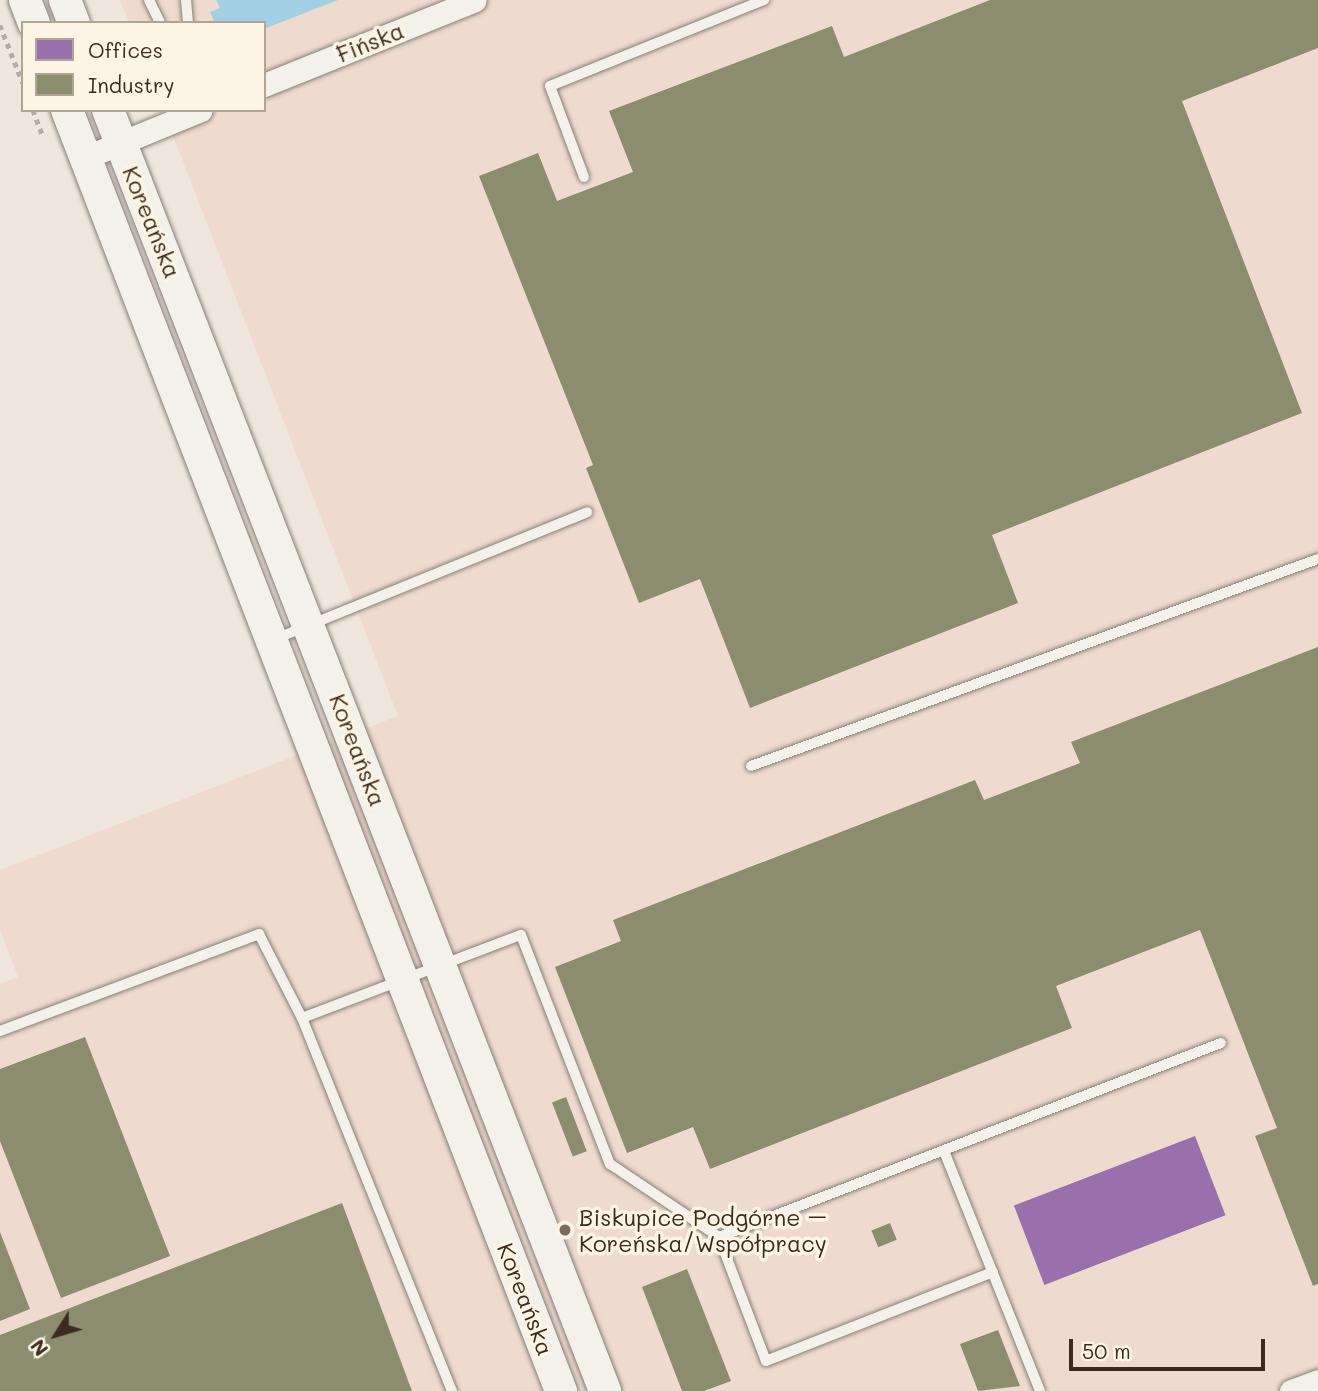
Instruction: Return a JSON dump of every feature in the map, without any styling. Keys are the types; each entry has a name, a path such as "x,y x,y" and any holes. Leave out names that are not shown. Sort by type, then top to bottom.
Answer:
{"street":[{"path":"25,0 33,21"},
{"path":"65,0 73,21"},
{"name":"Fińska","path":"266,84 475,0"},
{"name":"Koreańska","path":"67,112 561,1391"},
{"name":"Koreańska","path":"109,112 606,1391"},
{"path":"84,158 196,112"},
{"path":"1291,1391 1318,1381"}],"lane":[{"path":"149,0 159,21"},
{"path":"186,0 188,21"},
{"path":"584,177 550,86 764,0"},
{"path":"273,640 587,512"},
{"path":"751,766 1318,559"},
{"path":"0,1031 259,934 302,1017 452,1391"},
{"path":"302,1017 521,935 610,1164 719,1237 766,1361 993,1272"},
{"path":"719,1237 1221,1043"},
{"path":"944,1151 1040,1391"}],"path":[{"path":"0,25 21,78"}],"shaded area":[{"path":"120,0 1318,0 1318,1391 0,1391 0,984 18,977 0,930 0,870 398,716 164,112 266,112 266,21 128,21"}],"water":[{"path":"216,0 338,0 266,28 266,21 214,21 210,12 220,8"}],"building: Offices":[{"path":"1195,1136 1225,1215 1044,1285 1014,1206"}],"building: Industry":[{"path":"990,0 1318,0 1318,48 1182,101 1302,413 992,535 1018,603 750,708 700,579 639,603 586,468 593,465 479,176 538,153 557,201 633,172 609,111 832,26 844,57"},
{"path":"1318,647 1318,1284 1313,1286 1255,1136 1277,1128 1200,930 1056,986 1072,1028 710,1169 693,1127 627,1153 555,967 621,941 613,920 975,780 984,800 1080,763 1071,742"},
{"path":"85,1037 170,1256 61,1298 0,1141 0,1069"},
{"path":"566,1097 587,1151 573,1157 552,1102"},
{"path":"342,1203 412,1391 0,1391 0,1335"},
{"path":"890,1223 897,1240 878,1247 871,1230"},
{"path":"0,1232 30,1309 0,1321"},
{"path":"687,1269 731,1381 704,1391 682,1391 642,1287"},
{"path":"998,1330 1020,1386 978,1391 960,1344"}],"place":[{"name":"Biskupice Podgórne – Koreńska/Współpracy","path":"565,1230"}]}
